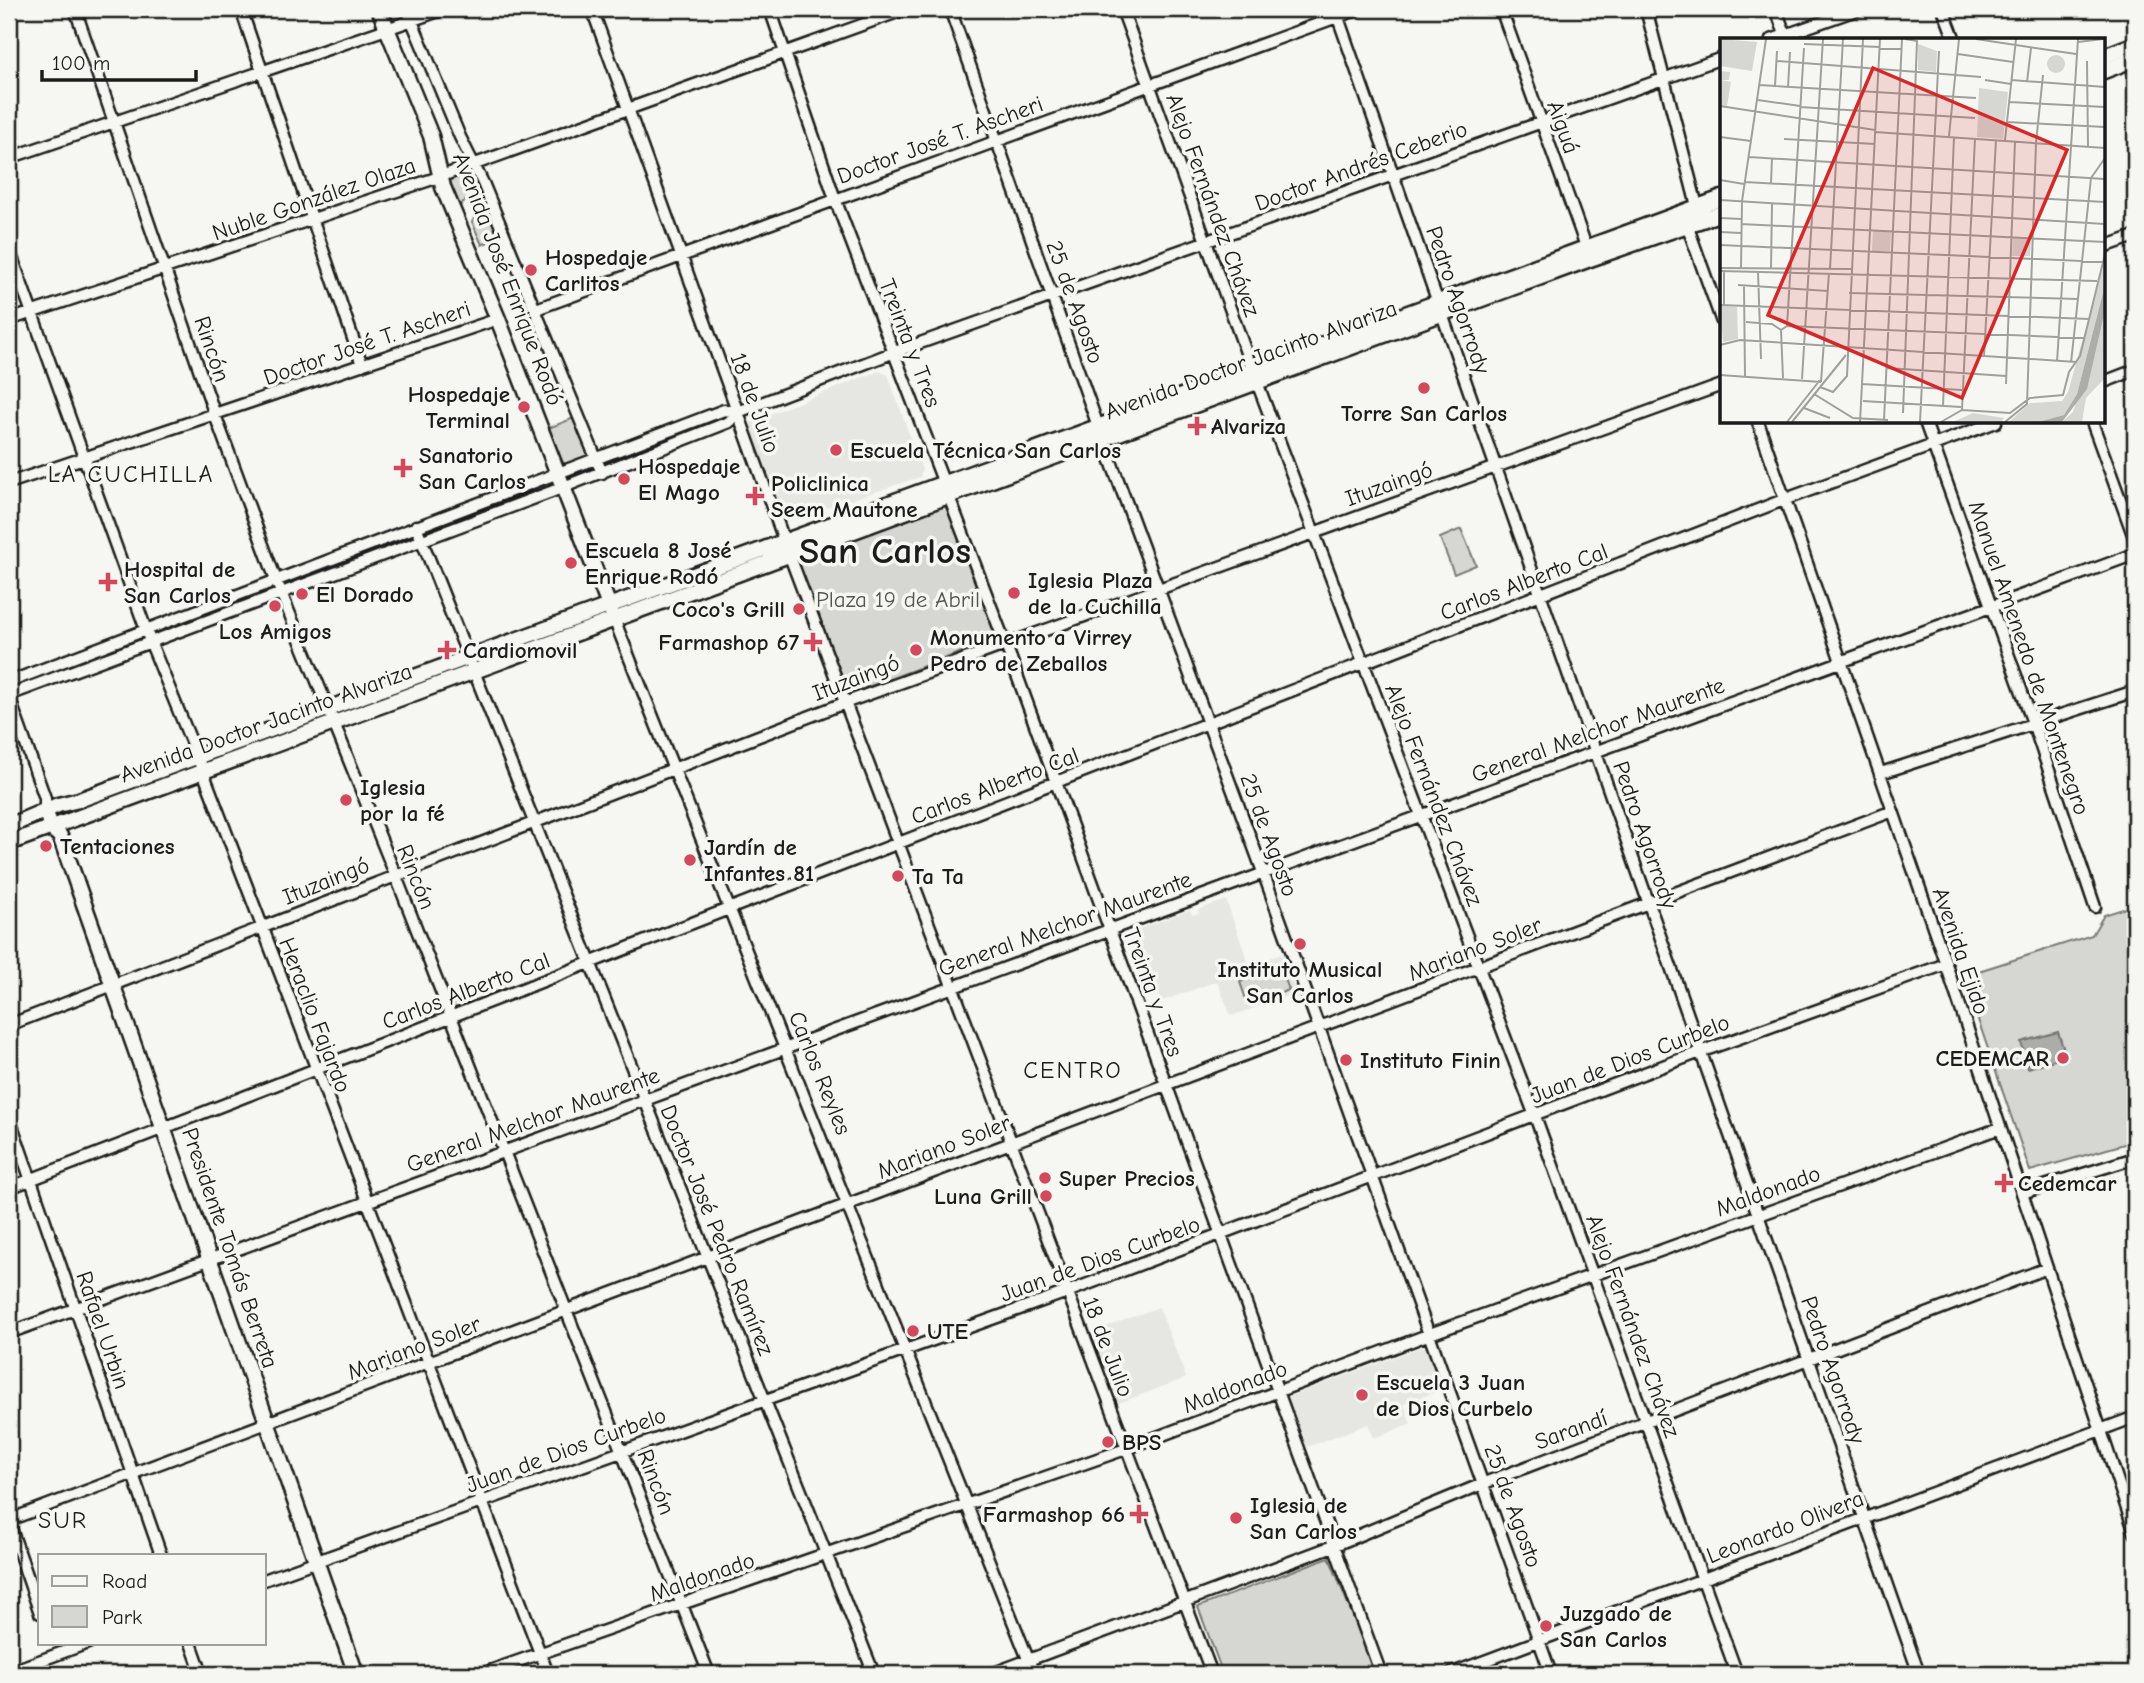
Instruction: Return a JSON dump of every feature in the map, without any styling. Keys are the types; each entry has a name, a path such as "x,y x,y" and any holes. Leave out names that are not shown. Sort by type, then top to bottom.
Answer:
{"main road":[{"name":"Avenida José Enrique Rodó","path":"379,9 431,136 439,177 498,319 563,488"},
{"path":"2106,55 2135,44"},
{"path":"2106,70 2135,59"},
{"name":"Avenida Doctor Jacinto Alvariza","path":"1685,218 1697,206 1720,199"},
{"name":"Avenida Doctor Jacinto Alvariza","path":"9,843 59,829 332,723 608,604 786,547 1588,252 1685,218 1720,213"},
{"name":"Carlos Reyles","path":"563,488 614,619"},
{"name":"Avenida Doctor Jacinto Alvariza","path":"9,826 49,804 79,800 326,708 614,619 786,547"},
{"name":"Presidente Tomás Berreta","path":"49,804 356,1674"}],"street":[{"name":"Rincón","path":"75,9 215,415 276,580 395,874 709,1674"},
{"path":"241,9 362,365"},
{"name":"Avenida José Enrique Rodó","path":"407,9 536,309 602,473"},
{"path":"9,158 262,74 445,9"},
{"name":"18 de Julio","path":"592,9 786,547 847,702 1212,1674"},
{"name":"Treinta y Tres","path":"770,9 835,199 1005,643 1381,1674"},
{"name":"Nuble González Olaza","path":"9,320 439,177 906,9"},
{"name":"25 de Agosto","path":"950,9 1551,1674"},
{"name":"Alejo Fernández Chávez","path":"1122,9 1255,376 1535,1116 1737,1674"},
{"name":"Doctor José T. Ascheri","path":"536,309 1150,85 1336,12 1359,9"},
{"name":"Aiguá","path":"1501,9 1588,252"},
{"path":"1646,9 1697,206"},
{"path":"1776,9 1786,38 1859,9"},
{"path":"1944,9 1954,38"},
{"name":"Pedro Agorrody","path":"1336,12 1919,1674"},
{"name":"Doctor Andrés Ceberio","path":"9,682 145,628 724,410 737,412 1052,295 1720,59"},
{"path":"1685,218 1720,316"},
{"path":"2106,246 2135,236"},
{"name":"Heraclio Fajardo","path":"9,249 29,313 145,628 203,771 548,1674"},
{"name":"Doctor José T. Ascheri","path":"9,483 498,319"},
{"path":"2106,381 2135,370"},
{"name":"Ituzaingó","path":"9,1025 847,702 1720,386"},
{"name":"Doctor Andrés Ceberio","path":"9,696 602,473 729,422 737,412"},
{"name":"Avenida Ejido","path":"1759,424 1946,964 2135,1533"},
{"name":"Manuel Amenedo de Montenegro","path":"1926,424 2033,723 2095,907"},
{"name":"Carlos Alberto Cal","path":"9,1188 317,1071 1786,499 1991,424"},
{"path":"2093,424 2135,540"},
{"name":"Doctor José Pedro Ramírez","path":"416,526 874,1674"},
{"name":"General Melchor Maurente","path":"9,1333 2135,554"},
{"name":"Carlos Reyles","path":"614,619 1034,1674"},
{"path":"1881,773 2135,691"},
{"name":"Presidente Tomás Berreta","path":"9,696 49,804"},
{"name":"Mariano Soler","path":"9,1522 1893,811"},
{"name":"Juan de Dios Curbelo","path":"266,1579 1067,1292 1374,1178 1700,1052 1946,964"},
{"name":"Rafael Urbin","path":"9,1117 161,1554"},
{"name":"Maldonado","path":"481,1674 967,1505 1758,1214 2000,1128"},
{"path":"2022,1193 2135,1158"},
{"name":"Sarandí","path":"991,1674 1333,1546 1484,1484 2047,1268"},
{"name":"Leonardo Olivera","path":"1450,1674 2135,1417"},
{"path":"9,1522 38,1607"},
{"path":"51,1644 55,1655"},
{"path":"9,1672 85,1644"},
{"path":"191,1644 202,1674"}],"shaded area":[{"name":"Escuela Técnica San Carlos","path":"879,371 888,375 922,470 920,477 789,520 783,517 749,430 752,421"},
{"path":"1226,900 1249,965 1282,954 1296,993 1231,1016 1217,981 1162,1001 1143,955 1134,958 1127,939 1137,938 1134,931 1190,910 1193,915 1199,913 1198,910"},
{"path":"2058,1032 2066,1056 2028,1068 2021,1042"},
{"path":"1159,1307 1186,1378 1116,1404 1090,1333"},
{"name":"Escuela 3 Juan de Dios Curbelo","path":"1427,1345 1443,1389 1404,1404 1411,1424 1374,1438 1368,1424 1307,1447 1288,1397"}],"green space":[{"path":"467,173 474,178 483,196 463,202 457,211 447,181"},
{"path":"478,211 491,216 500,237 482,245 472,222"},
{"path":"574,418 590,455 566,464 559,461 546,429"},
{"name":"Plaza 19 de Abril","path":"949,503 999,638 849,694 797,559"},
{"path":"1461,529 1476,565 1454,574 1440,538"},
{"name":"CEDEMCAR","path":"2135,905 2135,1141 2030,1171 1963,976 2092,935 2104,915"},
{"path":"1281,968 1289,990 1248,1005 1240,982"},
{"path":"1329,1557 1376,1674 1223,1674 1198,1607"}],"place":[{"name":"Hospedaje Carlitos","path":"531,270"},
{"name":"Torre San Carlos","path":"1424,388"},
{"name":"Hospedaje Terminal","path":"524,407"},
{"name":"Alvariza","path":"1197,426"},
{"name":"Escuela Técnica San Carlos","path":"836,450"},
{"name":"Sanatorio San Carlos","path":"403,468"},
{"name":"Hospedaje El Mago","path":"624,479"},
{"name":"Policlinica Seem Mautone","path":"755,496"},
{"name":"Escuela 8 José Enrique Rodó","path":"571,563"},
{"name":"Hospital de San Carlos","path":"108,582"},
{"name":"Iglesia Plaza de la Cuchilla","path":"1014,593"},
{"name":"El Dorado","path":"302,594"},
{"name":"Los Amigos","path":"275,606"},
{"name":"Coco's Grill","path":"799,609"},
{"name":"Farmashop 67","path":"813,642"},
{"name":"Cardiomovil","path":"447,650"},
{"name":"Monumento a Virrey Pedro de Zeballos","path":"916,650"},
{"name":"Iglesia por la fé","path":"346,800"},
{"name":"Tentaciones","path":"46,846"},
{"name":"Jardín de Infantes 81","path":"690,860"},
{"name":"Ta Ta","path":"898,876"},
{"name":"Instituto Musical San Carlos","path":"1300,944"},
{"name":"CEDEMCAR","path":"2063,1058"},
{"name":"Instituto Finin","path":"1346,1060"},
{"name":"Super Precios","path":"1045,1178"},
{"name":"Cedemcar","path":"2004,1183"},
{"name":"Luna Grill","path":"1046,1196"},
{"name":"UTE","path":"913,1331"},
{"name":"Escuela 3 Juan de Dios Curbelo","path":"1362,1395"},
{"name":"BPS","path":"1108,1442"},
{"name":"Farmashop 66","path":"1139,1514"},
{"name":"Iglesia de San Carlos","path":"1236,1518"},
{"name":"Juzgado de San Carlos","path":"1546,1626"}],"district":[{"name":"LA CUCHILLA","path":"131,474"},
{"name":"San Carlos","path":"885,551"},
{"name":"CENTRO","path":"1073,1070"},
{"name":"SUR","path":"63,1520"}]}
